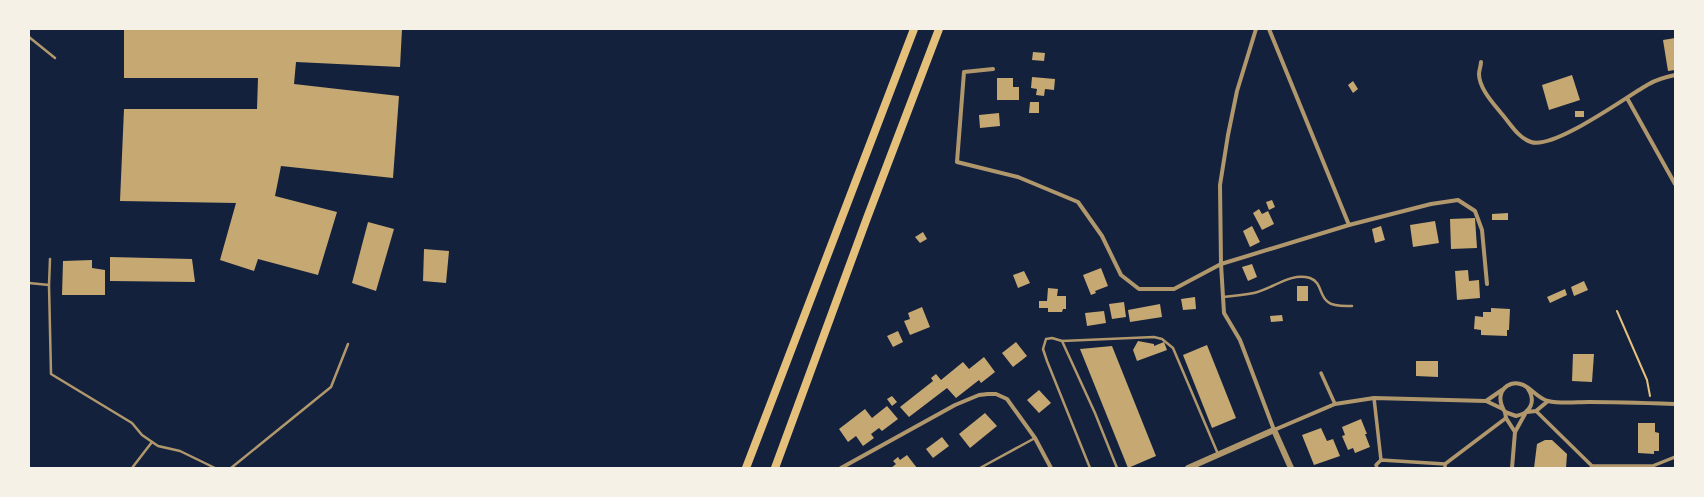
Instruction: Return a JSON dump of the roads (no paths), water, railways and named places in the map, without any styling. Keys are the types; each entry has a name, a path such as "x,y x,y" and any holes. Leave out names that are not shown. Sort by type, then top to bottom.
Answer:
{"highway":[{"path":"746,468 914,29"},
{"path":"775,468 867,218 939,29"}],"street":[{"path":"1256,29 1237,91 1220,185 1221,264 1224,313 1240,340 1274,430 1291,468"},
{"path":"1269,29 1350,226"},
{"path":"1481,62 1479,75 1491,101 1522,137 1532,142 1547,142 1556,139 1628,98 1651,83 1675,75"},
{"path":"993,69 964,72 958,162 1018,177 1078,202 1102,236 1121,275 1139,289 1174,289 1221,264 1431,204 1458,200 1475,211 1482,230 1487,284"},
{"path":"1628,98 1675,184"},
{"path":"1321,373 1335,404"},
{"path":"1486,401 1509,385 1516,383 1523,385 1548,401 1675,404"},
{"path":"1504,389 1500,394 1500,401 1506,418 1515,432"},
{"path":"1512,468 1515,432 1533,400 1528,389"},
{"path":"841,468 955,405 979,395 996,394 1007,399 1035,438 1050,468"},
{"path":"1188,468 1335,404 1374,398 1486,401 1516,416 1526,412 1536,411 1548,401"},
{"path":"1374,398 1381,460"},
{"path":"1536,411 1591,467 1650,467 1675,458"},
{"path":"1381,460 1445,466 1506,418"},
{"path":"1377,468 1376,465 1381,460"}],"lane":[{"path":"29,37 55,58"},
{"path":"50,258 49,285 51,374 132,423 142,435 158,446 180,451 215,468"},
{"path":"1223,297 1255,293 1296,277 1311,278 1318,283 1322,294 1328,302 1334,305 1352,306"},
{"path":"29,282 49,285"},
{"path":"1090,468 1043,349 1046,339 1052,338 1062,341 1154,337 1168,343 1173,348 1218,455"},
{"path":"1062,341 1095,413 1117,468"},
{"path":"230,468 331,387 348,344"},
{"path":"980,468 1035,438"},
{"path":"132,468 152,442"}]}
